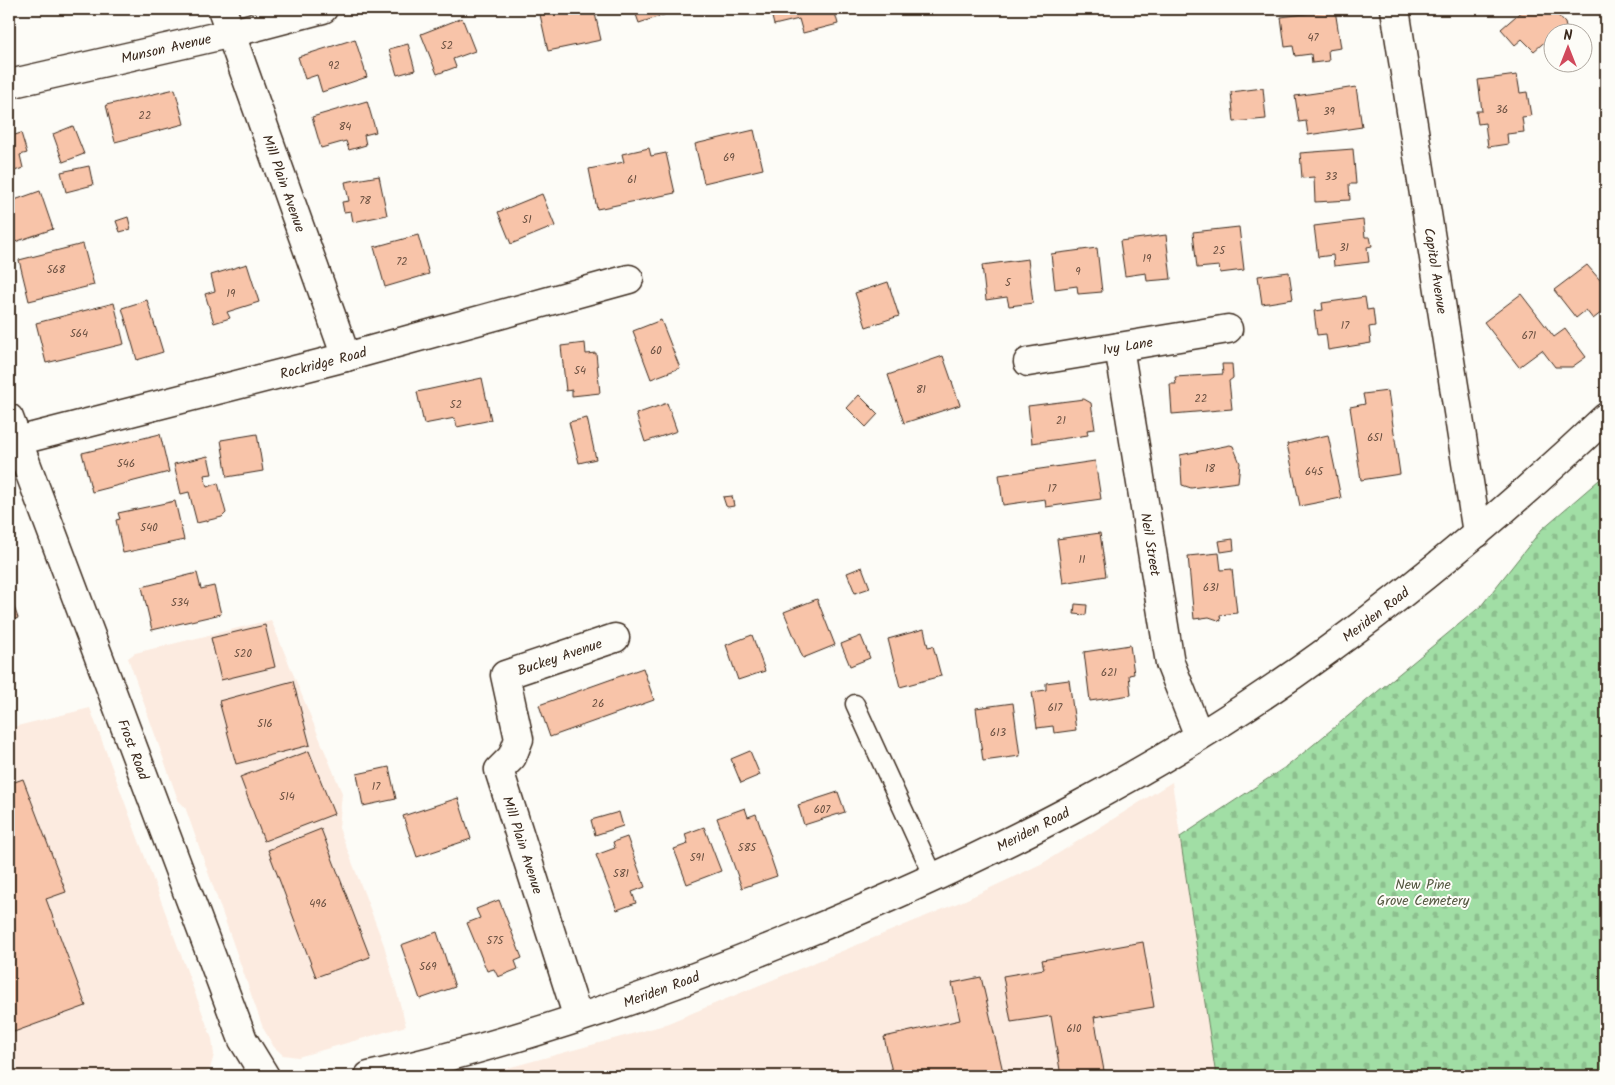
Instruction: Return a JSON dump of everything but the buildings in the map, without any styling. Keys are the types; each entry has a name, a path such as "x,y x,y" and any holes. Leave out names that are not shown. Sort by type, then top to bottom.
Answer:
{"street":[{"name":"Munson Avenue","path":"9,84 227,21 323,9"},
{"name":"Capitol Avenue","path":"1401,13 1478,534"},
{"name":"Mill Plain Avenue","path":"227,21 346,357"},
{"name":"Rockridge Road","path":"13,430 346,357 629,279"},
{"name":"Ivy Lane","path":"1028,362 1228,329"},
{"name":"Neil Street","path":"1119,347 1170,663 1199,736"},
{"name":"Meriden Road","path":"369,1076 459,1053 578,1018 745,958 934,877 1078,806 1199,736 1326,652 1478,534 1533,486 1606,417"},
{"name":"Frost Road","path":"13,430 243,1040 265,1076"},
{"name":"Buckey Avenue","path":"505,675 615,638"},
{"name":"Mill Plain Avenue","path":"505,675 519,738 512,757 499,770 578,1018"}],"lane":[{"path":"854,704 934,877"}],"shaded area":[{"path":"271,620 342,793 339,828 384,945 406,1026 298,1057 283,1055 274,1047 263,1028 185,807 178,800 128,658 135,653"},
{"path":"90,708 212,1039 214,1055 210,1069 201,1076 9,1076 9,728"},
{"path":"1172,782 1216,1076 478,1076 661,1026 965,900 1043,863"}],"green space":[{"name":"New Pine Grove Cemetery","path":"1606,474 1606,1076 1216,1076 1180,837 1290,764 1481,606 1542,529"}]}
